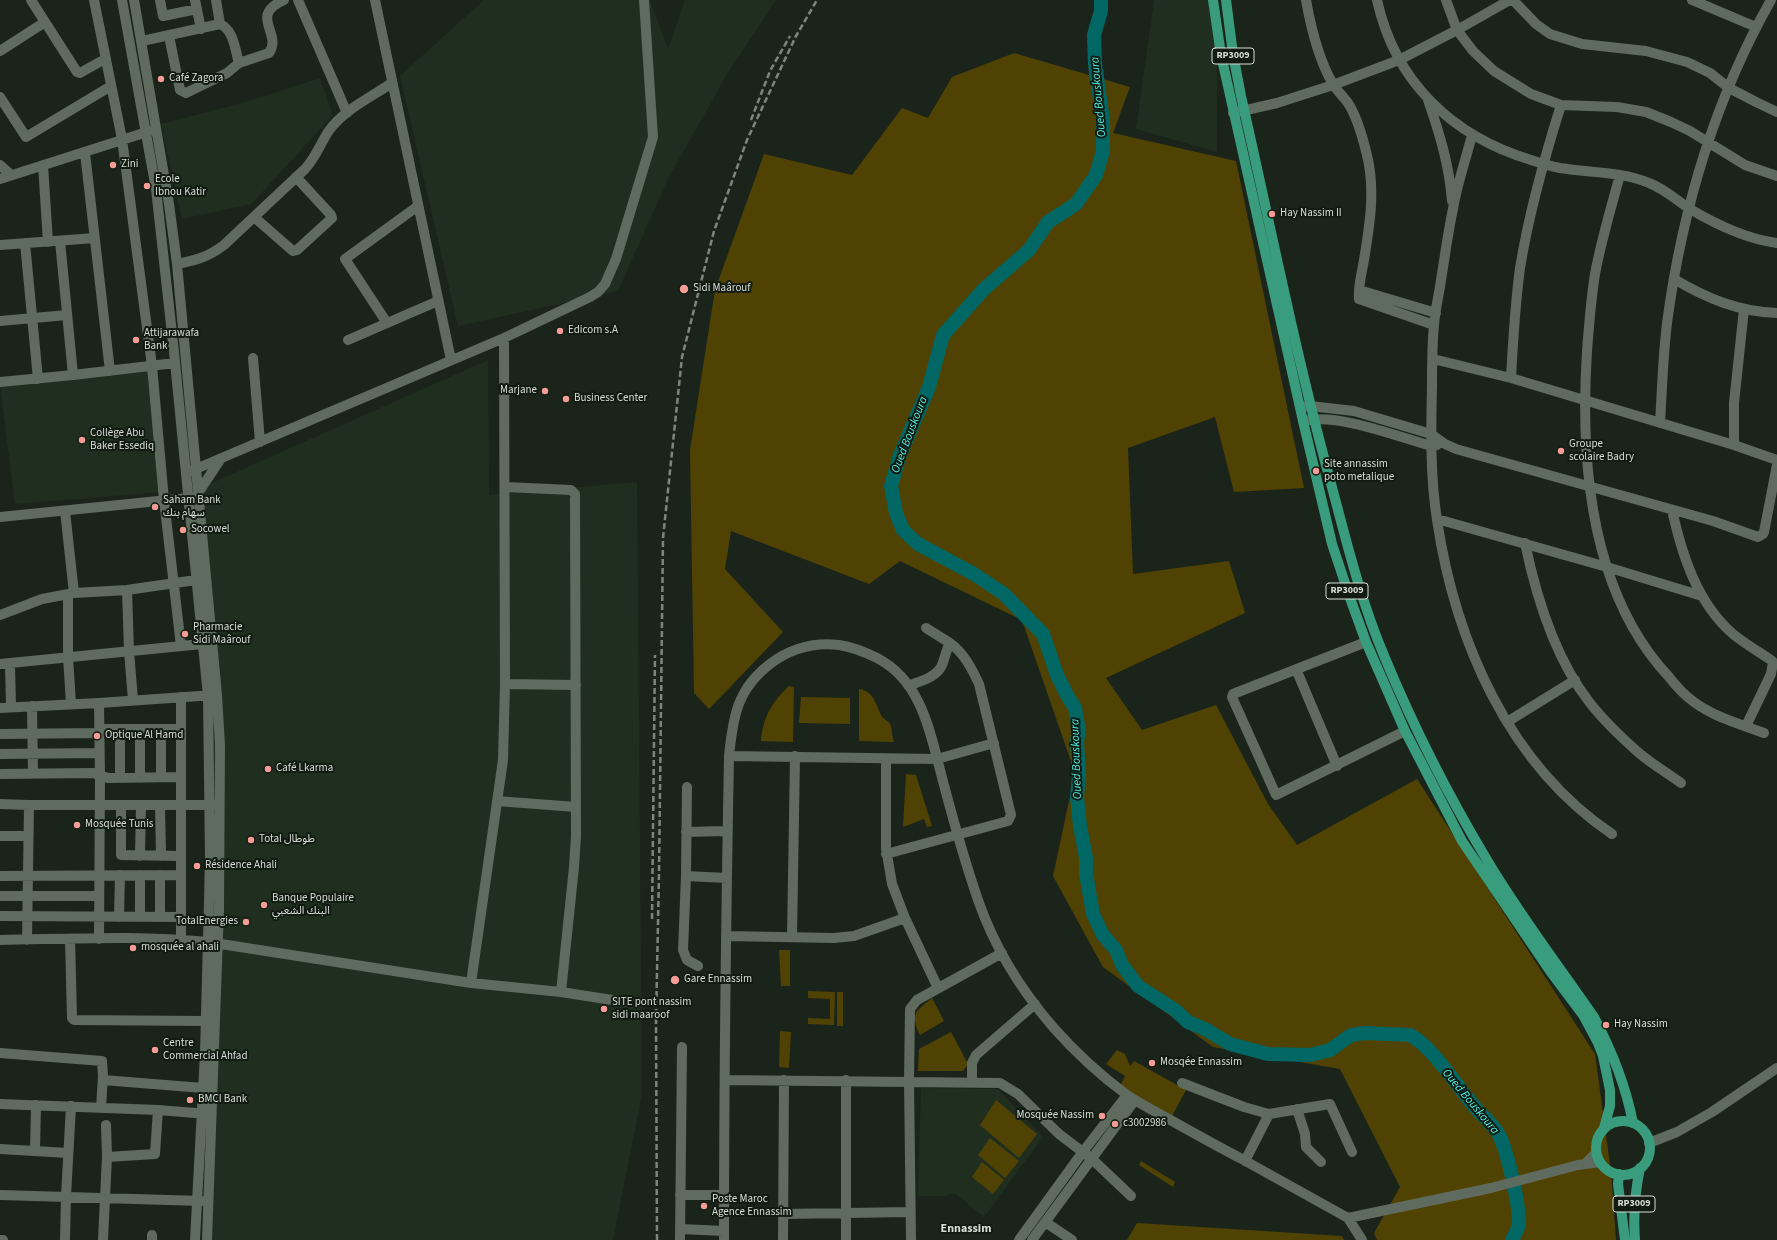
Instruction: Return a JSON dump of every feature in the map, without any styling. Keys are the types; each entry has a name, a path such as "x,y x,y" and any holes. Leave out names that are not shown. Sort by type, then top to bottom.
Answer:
{"main road":[{"name":"RP3009","path":"1213,0 1221,56 1233,113 1332,544 1366,642 1405,732 1446,813 1472,857 1590,1027 1603,1056 1610,1090 1610,1106 1604,1128 1597,1140 1598,1157"},
{"name":"RP3009","path":"1226,0 1233,54 1310,406 1359,589 1385,657 1419,734 1447,790 1487,860 1518,909 1594,1017 1624,1084 1633,1123"},
{"path":"1604,1128 1618,1121 1633,1123 1644,1131 1649,1143"},
{"name":"RP3009","path":"1635,1240 1635,1190 1640,1168 1647,1159 1650,1148 1649,1143"},
{"path":"1598,1157 1611,1172 1619,1174 1630,1173 1640,1168"},
{"name":"RP3009","path":"1619,1174 1618,1184 1625,1240"}],"street":[{"path":"94,0 110,86 122,139 152,366 164,500 181,646"},
{"path":"122,0 156,188 175,363 202,644 213,695"},
{"path":"134,0 169,204 177,264 196,469 213,695 214,805 210,857 212,943 207,1114 209,1202 207,1240"},
{"path":"160,0 163,16 196,5 201,29"},
{"path":"216,0 220,24 228,30 239,63"},
{"path":"169,36 180,90 184,93 188,92 227,73 239,63 269,53 272,47 267,13 270,8 284,0"},
{"path":"298,0 347,113"},
{"path":"375,0 451,360"},
{"path":"185,474 504,338 590,298 598,292 611,274 653,137 644,0"},
{"path":"1306,0 1317,46 1333,85 1348,104 1359,126 1367,152 1371,177 1370,220 1358,298 1360,300 1434,325"},
{"path":"1377,0 1388,38 1412,80 1428,98 1456,124 1472,135 1506,152 1543,164 1559,168 1620,175 1649,183 1669,193 1689,208 1742,234 1777,243"},
{"path":"1446,0 1457,30 1473,51 1494,71 1530,94 1561,105 1617,107 1646,112 1671,122 1708,142 1745,165 1777,176"},
{"path":"1233,113 1245,111 1333,85 1400,60 1512,0 1536,24 1550,34 1582,44 1646,51 1687,62 1710,73 1730,88 1777,112"},
{"path":"1692,0 1756,27"},
{"path":"1660,423 1662,371 1674,279 1689,208 1708,142 1756,27 1771,0"},
{"path":"36,2 45,22 78,73 105,59"},
{"path":"0,51 45,22"},
{"path":"142,41 220,24"},
{"path":"177,264 201,259 212,254 224,245 313,160 329,131 347,113 392,83"},
{"path":"0,97 25,137 110,86"},
{"path":"1428,98 1443,143 1448,166 1453,207"},
{"path":"1511,378 1514,322 1520,268 1530,215 1543,164 1561,105"},
{"path":"0,179 122,139 156,130"},
{"path":"1472,135 1453,207 1434,325 1431,446 1437,519 1454,599 1469,644 1486,684 1506,722 1540,769 1591,820 1612,834"},
{"path":"85,152 110,371"},
{"path":"0,165 10,175"},
{"path":"43,165 48,242"},
{"path":"1620,175 1595,274 1589,321 1585,400 1585,433 1589,487 1607,567 1619,599 1632,626 1646,650 1662,671 1693,702 1707,711 1764,733"},
{"path":"254,217 293,251 297,250 332,218 331,215 296,177"},
{"path":"387,323 345,259 418,206"},
{"path":"0,245 95,238"},
{"path":"60,241 73,375"},
{"path":"25,243 38,379"},
{"path":"1674,279 1706,297 1744,309 1777,313"},
{"path":"1359,290 1436,313"},
{"path":"348,340 438,301"},
{"path":"1734,445 1734,403 1744,309"},
{"path":"0,321 67,315"},
{"path":"471,983 503,760 505,684 504,338"},
{"path":"253,358 260,442"},
{"path":"1433,359 1511,378 1734,445 1777,460"},
{"path":"0,377 0,382 38,379 175,363"},
{"path":"1300,407 1310,406 1354,411 1431,434 1445,444 1456,449 1672,510 1758,537 1764,532 1777,465"},
{"path":"1303,421 1314,419 1355,424 1431,446 1445,444"},
{"path":"198,493 220,459"},
{"path":"505,487 571,490 575,494 576,807 574,866 561,992"},
{"path":"0,516 65,511 188,498"},
{"path":"1672,510 1683,554 1690,573 1702,596 1720,622 1734,635 1773,662 1771,674 1746,726"},
{"path":"65,511 71,594 68,657 71,704"},
{"path":"1437,519 1525,543 1702,596"},
{"path":"1525,543 1542,609 1557,645 1575,680 1589,702 1640,754 1681,783"},
{"path":"0,615 13,611 33,601 71,594 127,590 196,580"},
{"path":"127,590 129,651 133,700"},
{"path":"886,854 1008,821 1011,818 979,684 971,668 959,650 926,628"},
{"path":"1366,642 1233,694 1232,697 1276,795 1405,732"},
{"path":"910,685 929,678 937,673 942,666 950,643"},
{"path":"11,707 5,663 202,644"},
{"path":"682,1048 680,1235 724,1236 724,1050 727,986 726,936 728,756 732,724 738,704 746,687 760,672 776,660 795,649 811,644 848,646 868,653 885,662 898,672 910,685 925,715 958,834 986,921 1002,953 1035,1004 1070,1046 1092,1067 1131,1098 1348,1218 1362,1240"},
{"path":"1296,669 1337,766"},
{"path":"1506,722 1575,680"},
{"path":"505,684 576,685"},
{"path":"0,708 213,695"},
{"path":"181,697 181,939"},
{"path":"99,703 99,939"},
{"path":"32,706 33,774"},
{"path":"0,734 33,734 120,729 180,729"},
{"path":"120,729 120,778"},
{"path":"140,729 140,778"},
{"path":"161,729 161,777"},
{"path":"728,756 937,759 994,743"},
{"path":"0,754 99,753"},
{"path":"792,937 795,756"},
{"path":"886,759 886,854 892,884 905,918 938,988"},
{"path":"0,774 93,773 108,778 180,777"},
{"path":"687,787 683,950 687,960 698,966"},
{"path":"497,801 576,807"},
{"path":"0,804 99,806 214,805"},
{"path":"27,940 29,804"},
{"path":"121,805 120,854 122,856 180,856"},
{"path":"140,856 141,805"},
{"path":"160,805 161,856"},
{"path":"686,832 728,831"},
{"path":"0,836 28,836"},
{"path":"119,917 120,875"},
{"path":"140,875 140,917"},
{"path":"160,875 160,917"},
{"path":"0,876 180,875"},
{"path":"686,876 727,878"},
{"path":"0,896 100,896"},
{"path":"0,916 181,917"},
{"path":"726,936 834,938 854,936 905,918"},
{"path":"70,938 72,1018 74,1020 205,1021"},
{"path":"0,940 70,938 181,939 471,983 561,992 625,1002"},
{"path":"195,1240 196,1201 207,1114 203,1088 205,1021 212,943"},
{"path":"911,1240 909,1080 910,1009 917,1000 1002,953"},
{"path":"972,1081 972,1063 976,1055 1035,1004"},
{"path":"0,1053 102,1061 103,1080 101,1108"},
{"path":"1649,1143 1677,1132 1712,1112 1777,1068"},
{"path":"103,1080 203,1088"},
{"path":"725,1080 909,1080 1000,1082 1009,1087 1059,1134 1082,1153 1092,1159 1131,1196"},
{"path":"783,1240 784,1080"},
{"path":"846,1080 846,1240"},
{"path":"1182,1083 1244,1107 1270,1114 1330,1104 1352,1152"},
{"path":"1020,1240 1082,1153 1131,1098"},
{"path":"1032,1240 1092,1159 1131,1098"},
{"path":"0,1104 158,1110 207,1114"},
{"path":"35,1151 36,1105"},
{"path":"65,1240 71,1106"},
{"path":"1297,1109 1305,1134 1306,1147 1321,1162"},
{"path":"107,1157 154,1154 158,1110"},
{"path":"1245,1161 1270,1114"},
{"path":"103,1240 107,1157 106,1125"},
{"path":"0,1149 68,1153"},
{"path":"1348,1218 1491,1188 1585,1164 1598,1157"},
{"path":"0,1195 66,1196 209,1202"},
{"path":"680,1195 725,1195"},
{"path":"783,1214 910,1212"},
{"path":"1045,1222 1072,1240"}],"shaded area":[{"path":"484,0 650,0 668,49 685,0 776,0 726,76 669,177 618,291 458,326 400,76"},
{"path":"1154,0 1217,0 1217,152 1136,129"},
{"path":"1014,53 1130,87 1113,133 1236,161 1304,488 1234,492 1215,417 1128,448 1133,574 1229,561 1245,613 1106,678 1142,730 1216,705 1268,804 1297,845 1417,779 1595,1054 1611,1172 1616,1240 1377,1240 1374,1233 1400,1187 1340,1069 1213,1047 1103,967 1053,876 1075,773 1022,620 900,561 869,584 731,531 725,569 783,632 709,709 694,693 690,450 715,290 764,154 852,175 902,108 928,118 952,77"},
{"path":"320,78 333,115 251,204 182,219 161,124 246,102"},
{"path":"488,360 489,495 637,482 642,1094 613,1240 204,1240 205,486"},
{"name":"Collège Abu Baker Essediq","path":"150,369 162,492 15,504 0,385"},
{"path":"789,686 794,687 793,742 761,741 762,732 769,710"},
{"path":"859,689 864,690 874,699 882,717 891,726 894,742 859,741"},
{"path":"801,697 850,698 850,724 799,723"},
{"path":"906,774 916,775 932,826 927,827 924,819 903,827"},
{"path":"779,950 790,950 790,986 781,986"},
{"path":"808,991 835,992 834,1025 808,1024 808,1018 830,1019 830,999 808,998"},
{"path":"837,992 843,992 843,1026 837,1026"},
{"path":"932,998 944,1021 920,1035 915,1022 916,1014 918,1010"},
{"path":"780,1031 791,1032 789,1068 779,1067"},
{"path":"951,1032 968,1064 963,1071 918,1071 919,1049"},
{"path":"1117,1050 1125,1054 1130,1066 1134,1061 1186,1090 1172,1116 1120,1086 1125,1076 1106,1064"},
{"path":"921,1088 998,1089 1043,1137 984,1217 956,1194 949,1194 947,1196 918,1196"},
{"path":"996,1100 1037,1134 1019,1158 980,1125"},
{"path":"990,1138 1019,1161 1005,1178 978,1155"},
{"path":"1141,1161 1175,1182 1173,1187 1139,1165"},
{"path":"982,1162 1004,1180 993,1194 972,1177"},
{"path":"1137,1223 1342,1236 1344,1240 1127,1240"}],"waterway":[{"name":"Oued Bouskoura","path":"1101,0 1101,11 1094,35 1095,64 1103,121 1103,151 1096,175 1076,204 1048,222 1029,250 984,289 943,335 929,387 900,455 891,486 896,513 903,530 918,544 974,574 1004,594 1043,634 1057,675 1075,708 1079,730 1077,742 1079,775 1077,797 1080,826 1086,858 1086,874 1093,914 1103,935 1116,950 1122,965 1138,986 1175,1010 1188,1022 1205,1029 1230,1044 1268,1054 1310,1055 1330,1050 1351,1035 1365,1033 1410,1035 1419,1041 1445,1068 1468,1099 1499,1135 1509,1165 1519,1214 1519,1225 1512,1240"}],"railway":[{"path":"657,1240 656,1021 663,538 682,357 714,231 747,140 796,36 817,0"},
{"path":"751,120 770,71 790,36"},
{"path":"652,919 655,655"}],"place":[{"name":"Café Zagora","path":"161,79"},
{"name":"Zini","path":"113,165"},
{"name":"Ecole Ibnou Katir","path":"147,186"},
{"name":"Hay Nassim II","path":"1272,214"},
{"name":"Sidi Maârouf","path":"684,289"},
{"name":"Edicom s.A","path":"560,331"},
{"name":"Attijarawafa Bank","path":"136,340"},
{"name":"Marjane","path":"545,391"},
{"name":"Business Center","path":"566,399"},
{"name":"Collège Abu Baker Essediq","path":"82,440"},
{"name":"Groupe scolaire Badry","path":"1561,451"},
{"name":"Site annassim poto metalique","path":"1316,471"},
{"name":"Saham Bank سهام بنك","path":"155,507"},
{"name":"Socowel","path":"183,530"},
{"name":"Pharmacie Sidi Maârouf","path":"185,634"},
{"name":"Optique Al Hamd","path":"97,736"},
{"name":"Café Lkarma","path":"268,769"},
{"name":"Mosquée Tunis","path":"77,825"},
{"name":"Total طوطال","path":"251,840"},
{"name":"Résidence Ahali","path":"197,866"},
{"name":"Banque Populaire البنك الشعبي","path":"264,905"},
{"name":"TotalEnergies","path":"246,922"},
{"name":"mosquée al ahali","path":"133,948"},
{"name":"Gare Ennassim","path":"675,980"},
{"name":"SITE pont nassim sidi maaroof","path":"604,1009"},
{"name":"Hay Nassim","path":"1606,1025"},
{"name":"Centre Commercial Ahfad","path":"155,1050"},
{"name":"Mosqée Ennassim","path":"1152,1063"},
{"name":"BMCI Bank","path":"190,1100"},
{"name":"Mosquée Nassim","path":"1102,1116"},
{"name":"c3002986","path":"1115,1124"},
{"name":"Poste Maroc Agence Ennassim","path":"704,1206"}],"district":[{"name":"Ennassim","path":"966,1229"}]}
